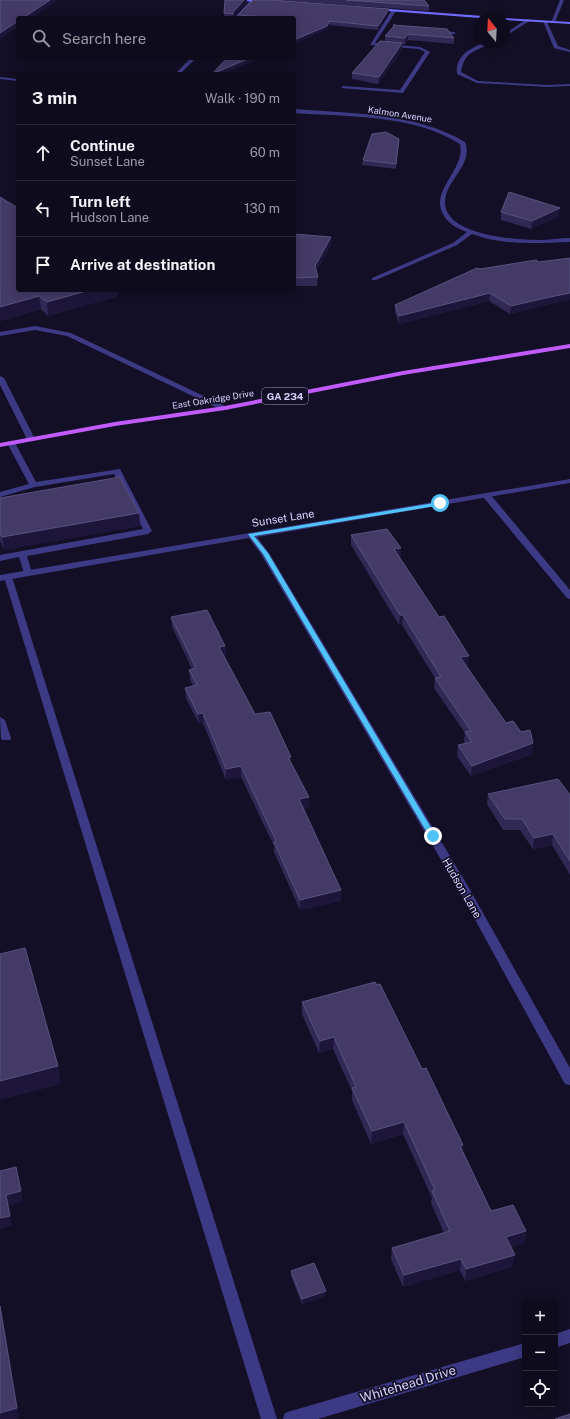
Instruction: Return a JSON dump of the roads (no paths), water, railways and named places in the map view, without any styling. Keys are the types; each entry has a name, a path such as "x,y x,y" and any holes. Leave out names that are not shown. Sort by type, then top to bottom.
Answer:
{"main road":[{"name":"East Oakridge Drive","path":"0,445 115,424 225,408 403,374 570,346"}],"street":[{"path":"238,0 266,2"},
{"path":"553,22 562,0"},
{"path":"238,16 252,1"},
{"path":"371,9 474,16"},
{"path":"343,87 401,92 428,52 420,48 372,44 394,11"},
{"path":"510,19 570,23"},
{"path":"510,32 529,20"},
{"path":"545,22 556,47 570,51"},
{"path":"382,28 390,28"},
{"path":"430,31 454,33"},
{"path":"475,48 467,51 460,61 459,73 477,82 548,86 570,85"},
{"path":"179,72 192,60"},
{"path":"0,78 16,80"},
{"name":"Kalmon Avenue","path":"296,111 419,124 440,130 456,138 464,146 464,154 443,197 443,210 448,219 471,232 502,240 524,242 570,240"},
{"path":"374,279 455,244 471,232"},
{"path":"0,334 36,328 69,334 225,408"},
{"path":"0,378 31,440"},
{"path":"11,443 34,485"},
{"path":"0,494 34,485 117,471 148,531 0,558"},
{"name":"Sunset Lane","path":"4,578 251,534 570,481"},
{"path":"487,496 570,596"},
{"name":"Hudson Lane","path":"251,534 269,560 464,890 570,1080"},
{"path":"22,554 28,573"},
{"path":"4,578 269,1419"},
{"path":"0,720 6,738"},
{"path":"558,1340 570,1336"},
{"name":"Whitehead Drive","path":"291,1419 522,1351"}]}
